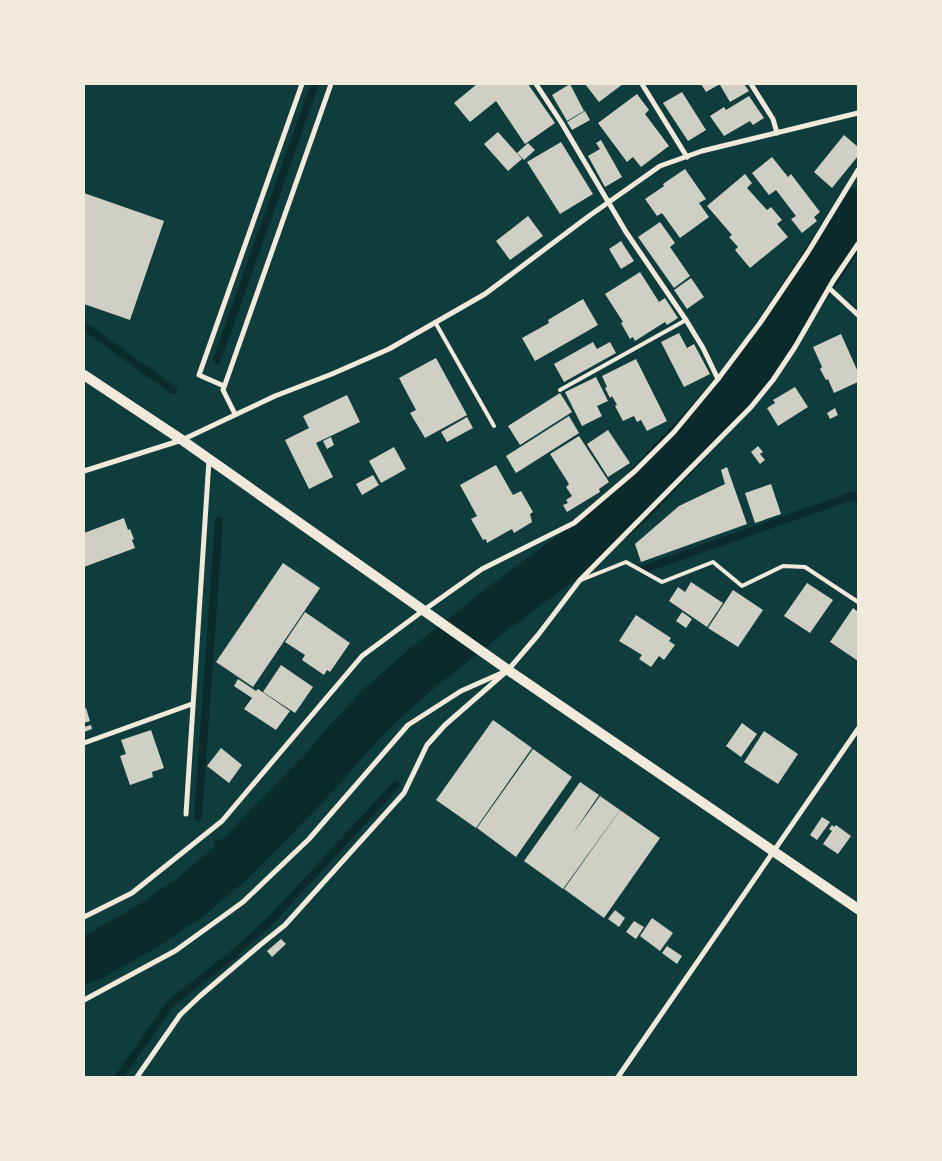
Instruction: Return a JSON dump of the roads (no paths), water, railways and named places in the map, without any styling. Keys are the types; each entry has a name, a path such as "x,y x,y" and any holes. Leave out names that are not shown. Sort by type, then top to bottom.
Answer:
{"main road":[{"path":"84,375 209,458 508,670 858,909"}],"street":[{"path":"224,386 199,375 302,84"},
{"path":"235,414 223,390 224,386 331,84"},
{"path":"536,84 561,122 626,232 686,320 703,348 718,379"},
{"path":"642,84 687,156"},
{"path":"751,84 773,119 777,133"},
{"path":"84,471 182,440 275,396 389,349 485,294 660,166 687,156 858,113"},
{"path":"84,917 103,909 132,892 222,821 362,656 428,612 482,569 574,523 635,471 674,432 718,379 760,323 808,252 858,170"},
{"path":"137,1077 180,1015 260,945 286,925 404,793 427,745 433,738 445,725 508,670 538,635 580,580 599,563 637,521 751,407 773,380 795,347 829,288 858,244"},
{"path":"829,288 858,315"},
{"path":"186,814 209,458"},
{"path":"84,1000 175,951 244,902 309,839 408,725 461,691 508,670"},
{"path":"84,743 192,704"},
{"path":"618,1077 858,729"}],"lane":[{"path":"560,390 686,320"},
{"path":"435,322 494,426"},
{"path":"580,580 626,562 662,582 713,562 742,586 783,566 805,567 858,602"}],"waterway":[{"path":"217,360 315,84"},
{"path":"84,961 148,926 192,896 232,862 321,771 378,707 425,666 573,553 630,505 745,381 858,211"},
{"path":"84,326 173,390"},
{"path":"644,569 852,496 858,500"},
{"path":"198,817 219,521"},
{"path":"119,1077 171,1003 230,957 271,920 396,785"},
{"path":"218,844 232,862"}]}
